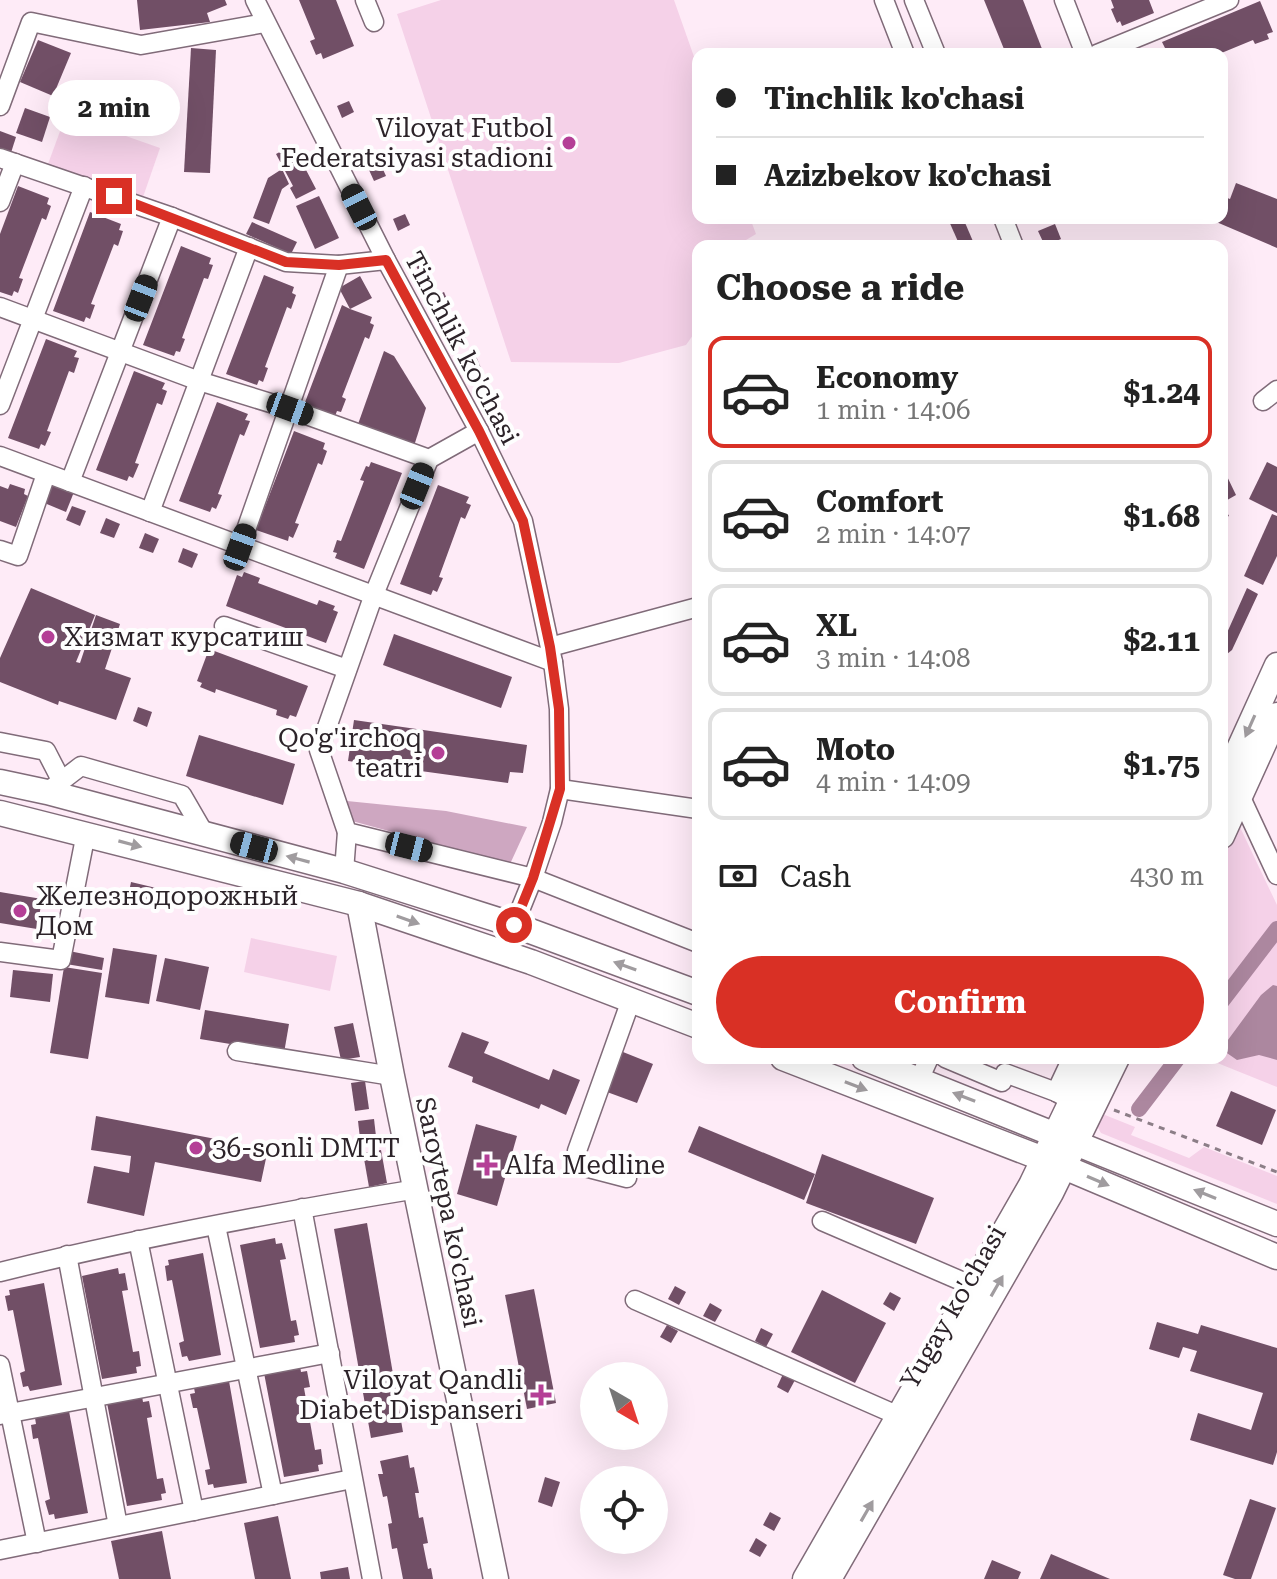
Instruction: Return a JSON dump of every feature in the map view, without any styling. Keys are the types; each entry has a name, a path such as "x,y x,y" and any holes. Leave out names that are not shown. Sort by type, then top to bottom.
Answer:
{"main road":[{"path":"1228,778 1277,665"},
{"path":"1228,778 1277,715"},
{"path":"0,782 54,786 204,833 344,871 514,925 692,991"},
{"path":"0,813 359,904 531,962 692,1024"},
{"name":"Saroytepa ko'chasi","path":"359,904 496,1579"},
{"path":"798,1064 1054,1163 1277,1257"},
{"path":"897,1064 924,1069 1067,1138 1277,1224"},
{"name":"Yugay ko'chasi","path":"829,1579 1067,1138 1075,1099 1090,1064"},
{"name":"Yugay ko'chasi","path":"1075,1099 1111,1064"},
{"name":"Yugay ko'chasi","path":"805,1579 973,1286 1054,1163"}],"street":[{"name":"Tinchlik ko'chasi","path":"255,0 386,260 479,431 523,521 552,654 559,709 560,789 533,878 514,925"},
{"path":"365,0 374,22"},
{"path":"884,0 903,48"},
{"path":"1064,0 1083,48"},
{"path":"1108,48 1179,9 1229,0"},
{"path":"893,22 916,6 934,48"},
{"path":"0,106 31,22 141,45 265,23"},
{"path":"0,202 8,160 172,217 286,262 339,265 386,260"},
{"path":"0,405 84,186"},
{"path":"70,482 172,217"},
{"path":"150,512 249,247"},
{"path":"240,547 339,265"},
{"path":"0,307 199,381 290,409 429,459"},
{"path":"344,871 347,832 319,750 373,597 429,459 479,431"},
{"path":"0,456 373,597 552,654 692,609"},
{"path":"0,550 18,556 46,474"},
{"path":"224,626 347,669"},
{"path":"0,742 46,751 54,786 81,766 182,795 204,833"},
{"path":"1228,778 1277,875"},
{"path":"560,789 692,808"},
{"path":"347,832 533,878 692,941"},
{"path":"0,952 61,960 86,833"},
{"path":"627,1178 581,1166 577,1151 631,1000"},
{"path":"237,1051 392,1076"},
{"path":"959,1064 1002,1082 1005,1073 1075,1099 1072,1064"},
{"path":"0,1272 138,1240 417,1189"},
{"path":"302,1208 372,1579"},
{"path":"822,1221 973,1286"},
{"path":"216,1226 273,1495"},
{"path":"138,1240 194,1511"},
{"path":"67,1255 118,1526"},
{"path":"635,1300 899,1416"},
{"path":"5,1415 330,1353"},
{"path":"0,1365 5,1415 37,1543"},
{"path":"0,1550 352,1479"}],"path":[{"path":"1075,1099 1277,1172"}],"shaded area":[{"name":"Viloyat Futbol Federatsiyasi stadioni","path":"441,0 674,0 692,51 692,224 752,224 756,234 746,240 692,240 692,336 686,345 619,363 511,362 397,14"},
{"path":"66,115 160,148 143,197 48,164"},
{"path":"347,801 446,811 527,827 510,864 352,821"},
{"path":"1238,823 1277,905 1277,1087 1220,1064 1228,1064 1228,845"},
{"path":"251,938 337,956 330,991 244,972"},
{"path":"1273,985 1277,986 1277,1060 1259,1055 1237,1060 1228,1054 1228,1040 1261,995"},
{"path":"1100,1113 1135,1127 1131,1135 1189,1158 1204,1147 1277,1176 1277,1204 1101,1133 1097,1126"}],"building":[{"path":"137,0 225,0 227,5 207,13 210,22 140,30"},
{"path":"299,0 336,0 354,46 323,59 321,53 316,55 310,41 315,39"},
{"path":"984,0 1023,0 1042,48 1004,48"},
{"path":"1111,0 1149,0 1154,13 1122,26 1120,21 1117,23 1111,9 1114,8"},
{"path":"1260,1 1273,32 1267,34 1269,39 1255,44 1253,40 1228,50 1165,48 1162,42"},
{"path":"38,40 71,53 53,96 20,82"},
{"path":"191,48 216,50 210,173 184,172"},
{"path":"349,101 354,112 342,118 337,106"},
{"path":"25,108 50,117 42,142 16,133"},
{"path":"0,131 16,137 9,159 0,156"},
{"path":"293,145 316,189 296,199 290,188 293,186 276,154"},
{"path":"381,165 386,176 374,181 369,170"},
{"path":"282,169 289,184 282,189 269,224 253,218 268,178"},
{"path":"1236,183 1277,199 1277,248 1221,224 1228,224 1230,199"},
{"path":"18,186 49,198 47,204 51,206 46,220 42,218 19,278 23,279 18,293 14,291 12,296 0,292 0,234"},
{"path":"319,196 339,238 315,249 296,206"},
{"path":"90,212 121,224 119,230 123,231 118,246 114,244 91,304 95,305 90,319 86,317 84,322 53,311"},
{"path":"405,214 410,225 398,231 393,219"},
{"path":"252,222 297,242 291,254 246,234"},
{"path":"950,224 966,224 972,240 957,240"},
{"path":"1055,224 1061,239 1042,240 1038,231"},
{"path":"181,246 211,258 209,264 213,265 208,279 204,278 182,338 185,339 180,352 176,351 174,356 143,345"},
{"path":"425,253 430,265 418,270 413,259"},
{"path":"264,275 294,287 292,293 296,295 291,309 287,307 265,367 268,368 263,382 259,380 257,385 226,374"},
{"path":"360,276 372,298 350,309 339,288"},
{"path":"444,292 449,304 438,309 432,298"},
{"path":"342,305 372,317 370,323 374,325 369,339 365,337 342,397 346,399 341,412 337,411 335,416 304,405"},
{"path":"461,326 466,338 454,343 449,332"},
{"path":"46,339 77,351 74,357 79,358 74,373 69,371 47,431 51,432 45,446 41,444 39,449 8,438"},
{"path":"384,351 394,356 426,408 414,446 357,427"},
{"path":"476,356 481,368 470,373 464,362"},
{"path":"134,371 165,383 162,389 167,391 162,405 157,403 135,463 139,464 133,478 129,476 127,481 96,470"},
{"path":"217,402 248,414 245,420 250,421 244,436 240,434 218,494 222,495 216,509 212,507 210,512 179,501"},
{"path":"294,431 325,443 323,449 327,451 322,465 318,463 295,523 299,524 293,538 289,536 288,541 256,530"},
{"path":"371,462 402,473 364,569 335,558 337,553 333,552 337,540 341,541 364,481 360,480"},
{"path":"1267,462 1277,467 1277,513 1249,499"},
{"path":"1228,478 1236,495 1228,500"},
{"path":"50,483 74,492 66,512 42,502"},
{"path":"10,484 25,489 24,494 28,496 16,527 0,521 0,486 8,489"},
{"path":"438,485 469,497 466,503 471,505 465,519 461,517 439,577 443,578 437,592 433,590 431,595 400,584"},
{"path":"72,506 86,511 80,526 66,520"},
{"path":"1272,514 1277,516 1277,556 1263,585 1244,576"},
{"path":"106,518 120,524 114,538 100,533"},
{"path":"145,533 159,539 153,553 139,548"},
{"path":"183,548 198,554 192,568 178,562"},
{"path":"244,572 260,578 258,583 317,605 319,600 335,606 333,610 338,612 326,643 226,606 237,575 242,577"},
{"name":"Хизмат курсатиш","path":"31,588 95,615 76,662 80,663 96,615 120,624 105,669 131,678 116,720 59,701 58,705 0,682 0,658"},
{"path":"1247,588 1258,594 1228,653 1228,631"},
{"path":"394,634 512,677 501,708 383,665"},
{"path":"209,649 308,686 296,717 290,715 288,719 276,715 277,710 216,689 215,693 200,687 202,683 197,681"},
{"path":"138,707 152,712 147,727 133,721"},
{"name":"Qo'g'irchoq teatri","path":"354,720 527,745 523,773 510,772 508,783 348,761"},
{"path":"199,735 295,764 283,805 186,776"},
{"path":"131,882 173,892 169,907 128,897"},
{"name":"Железнодорожный Дом","path":"0,892 42,899 37,929 0,923"},
{"path":"113,948 157,955 149,1004 105,997"},
{"path":"69,951 104,958 102,970 66,964"},
{"path":"165,958 209,967 200,1010 156,1001"},
{"path":"64,967 102,973 88,1059 50,1053"},
{"path":"13,970 53,974 50,1002 10,997"},
{"path":"205,1010 289,1024 284,1053 200,1039"},
{"path":"353,1023 360,1057 341,1060 334,1027"},
{"path":"462,1032 489,1042 484,1053 549,1080 553,1069 580,1080 566,1115 541,1104 539,1109 472,1082 473,1077 448,1067"},
{"path":"623,1052 653,1064 637,1103 607,1092"},
{"path":"365,1081 369,1109 355,1111 351,1083"},
{"path":"1231,1091 1276,1110 1262,1145 1216,1126"},
{"path":"96,1116 268,1149 261,1182 155,1162 144,1216 87,1203 94,1166 129,1173 131,1156 91,1150"},
{"path":"374,1119 377,1145 361,1147 358,1121"},
{"name":"Alfa Medline","path":"476,1124 517,1136 497,1206 457,1194"},
{"path":"699,1126 815,1174 804,1200 688,1152"},
{"path":"381,1150 387,1183 369,1187 363,1153"},
{"path":"822,1154 934,1198 916,1244 806,1203"},
{"path":"367,1223 403,1432 371,1438 334,1229"},
{"path":"275,1238 276,1244 282,1243 286,1259 280,1260 291,1321 296,1320 299,1335 294,1336 295,1342 260,1348 240,1245"},
{"path":"203,1253 221,1355 189,1361 187,1356 182,1357 179,1343 184,1341 172,1280 167,1281 165,1266 169,1265 168,1260"},
{"path":"118,1268 119,1274 125,1273 128,1290 122,1291 133,1352 139,1351 141,1366 136,1367 137,1373 102,1379 82,1276"},
{"path":"44,1283 62,1385 30,1391 28,1386 23,1387 20,1373 25,1371 13,1310 8,1311 5,1296 10,1295 9,1290"},
{"path":"675,1286 686,1292 679,1305 668,1299"},
{"path":"534,1289 556,1403 527,1409 505,1295"},
{"path":"822,1290 886,1323 855,1383 791,1352"},
{"path":"890,1292 901,1298 894,1311 883,1304"},
{"path":"710,1303 722,1310 715,1322 703,1316"},
{"path":"1157,1322 1198,1334 1201,1325 1277,1348 1277,1452 1273,1465 1190,1440 1198,1413 1251,1430 1263,1393 1190,1371 1197,1351 1183,1347 1179,1358 1149,1349"},
{"path":"667,1325 678,1331 671,1343 660,1337"},
{"path":"761,1328 773,1334 766,1347 755,1341"},
{"path":"300,1366 301,1372 307,1371 310,1387 304,1388 315,1450 321,1449 323,1464 318,1465 319,1471 284,1477 264,1373"},
{"path":"783,1374 795,1380 788,1393 777,1387"},
{"path":"229,1381 247,1483 214,1488 213,1484 208,1485 205,1470 210,1469 197,1408 193,1408 190,1394 195,1393 194,1388"},
{"path":"142,1396 143,1402 149,1401 152,1417 147,1418 157,1479 163,1478 166,1493 161,1494 162,1500 127,1506 107,1403"},
{"path":"69,1411 88,1513 55,1519 54,1514 49,1515 45,1501 50,1499 38,1438 33,1439 31,1425 36,1424 35,1418"},
{"path":"408,1455 410,1468 414,1467 419,1493 415,1493 419,1518 423,1517 428,1543 423,1544 433,1579 403,1579 397,1548 392,1549 388,1524 392,1523 387,1496 383,1497 378,1474 383,1474 380,1461"},
{"path":"545,1477 560,1482 552,1507 538,1502"},
{"path":"1250,1499 1276,1508 1251,1579 1235,1579 1223,1575"},
{"path":"770,1512 781,1518 774,1531 763,1525"},
{"path":"278,1516 291,1579 255,1579 244,1523"},
{"path":"162,1531 171,1579 119,1579 111,1541"},
{"path":"756,1538 767,1545 760,1557 749,1551"},
{"path":"1051,1554 1110,1579 1040,1579"},
{"path":"992,1560 1021,1572 1018,1579 984,1579"},
{"path":"348,1567 350,1579 321,1579 320,1572"}],"waterway":[{"path":"1228,993 1277,929"},
{"path":"1139,1109 1173,1064"}],"place":[{"name":"Viloyat Futbol Federatsiyasi stadioni","path":"569,143"},
{"name":"Хизмат курсатиш","path":"48,637"},
{"name":"Qo'g'irchoq teatri","path":"438,753"},
{"name":"Железнодорожный Дом","path":"20,911"},
{"name":"36-sonli DMTT","path":"196,1148"},
{"name":"Alfa Medline","path":"487,1165"},
{"name":"Viloyat Qandli Diabet Dispanseri","path":"541,1395"}],"route":[{"path":"114,196 286,262 339,265 386,260 479,431 523,521 550,647 559,709 560,789 552,822 514,925"}]}
